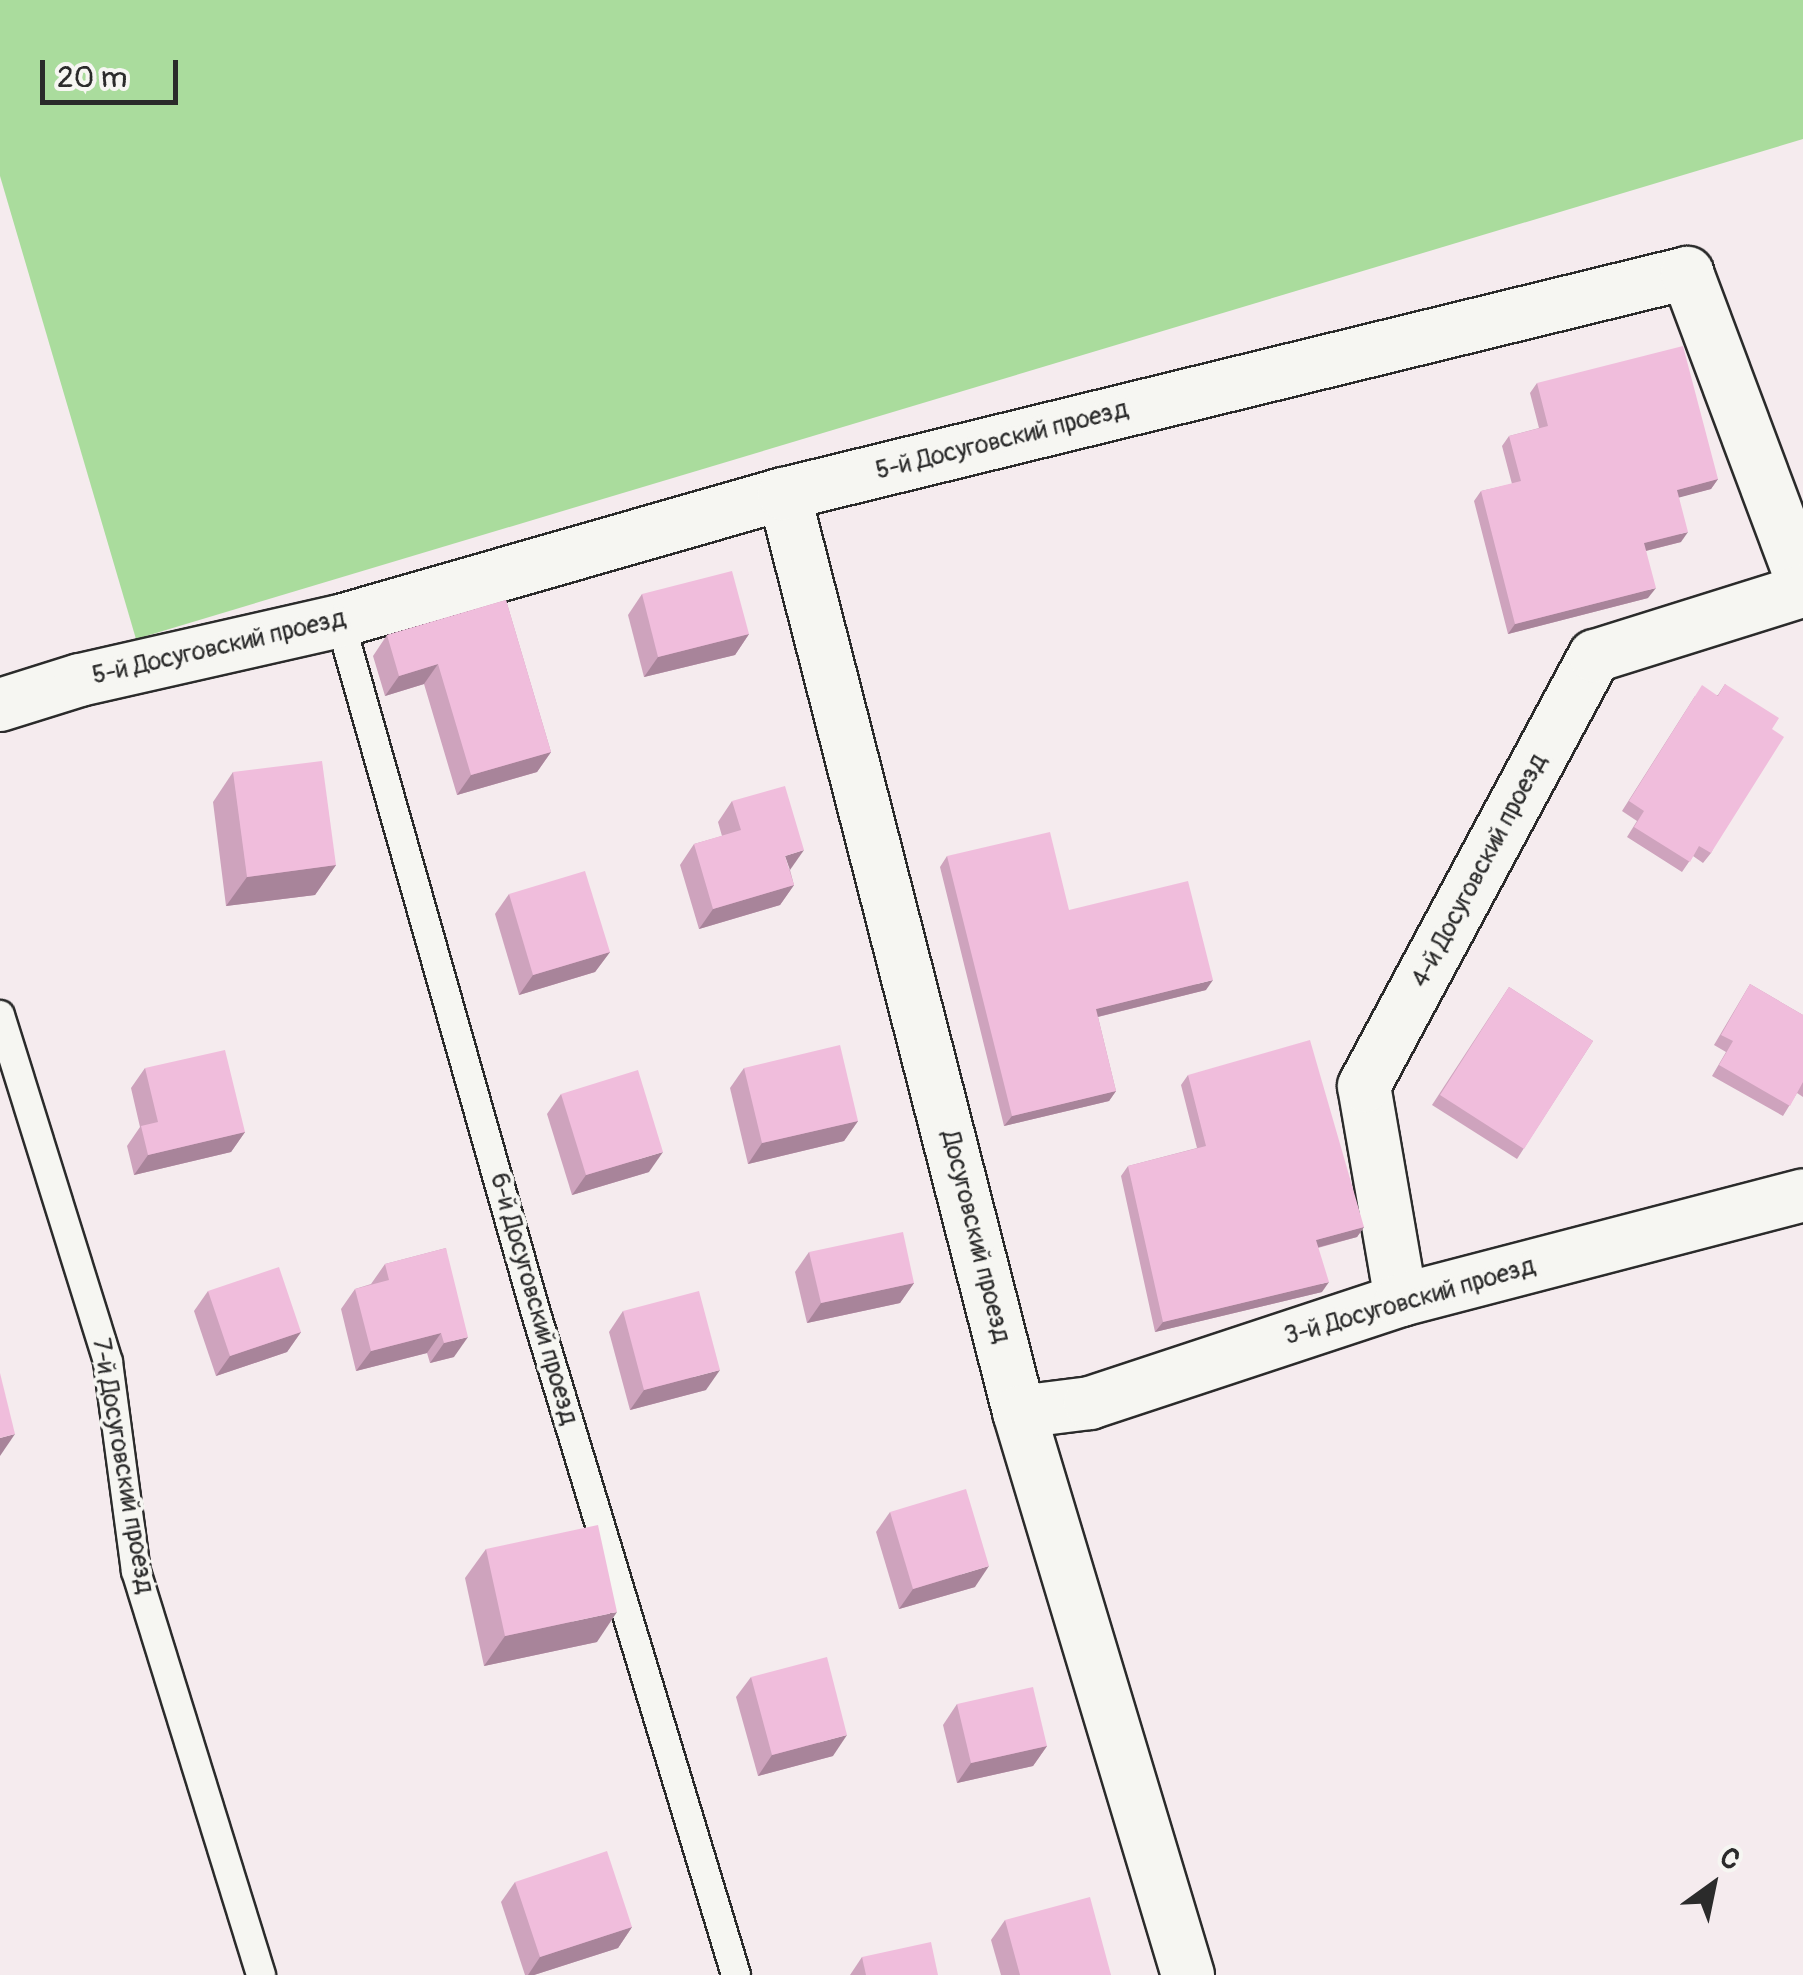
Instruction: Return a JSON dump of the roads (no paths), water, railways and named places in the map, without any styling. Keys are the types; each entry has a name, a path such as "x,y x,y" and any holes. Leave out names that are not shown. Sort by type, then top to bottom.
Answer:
{"street":[{"name":"5-й Досуговский проезд","path":"0,706 80,680 340,621 784,494 1687,274 1803,588"},
{"name":"Досуговский проезд","path":"784,494 1020,1412 1188,1975"},
{"name":"4-й Досуговский проезд","path":"1402,1300 1364,1086 1595,656 1803,588"},
{"name":"3-й Досуговский проезд","path":"1020,1412 1090,1403 1402,1300 1803,1195"}],"lane":[{"name":"6-й Досуговский проезд","path":"340,621 535,1310 736,1975"},
{"name":"7-й Досуговский проезд","path":"0,1015 108,1362 136,1571 261,1975"}]}
